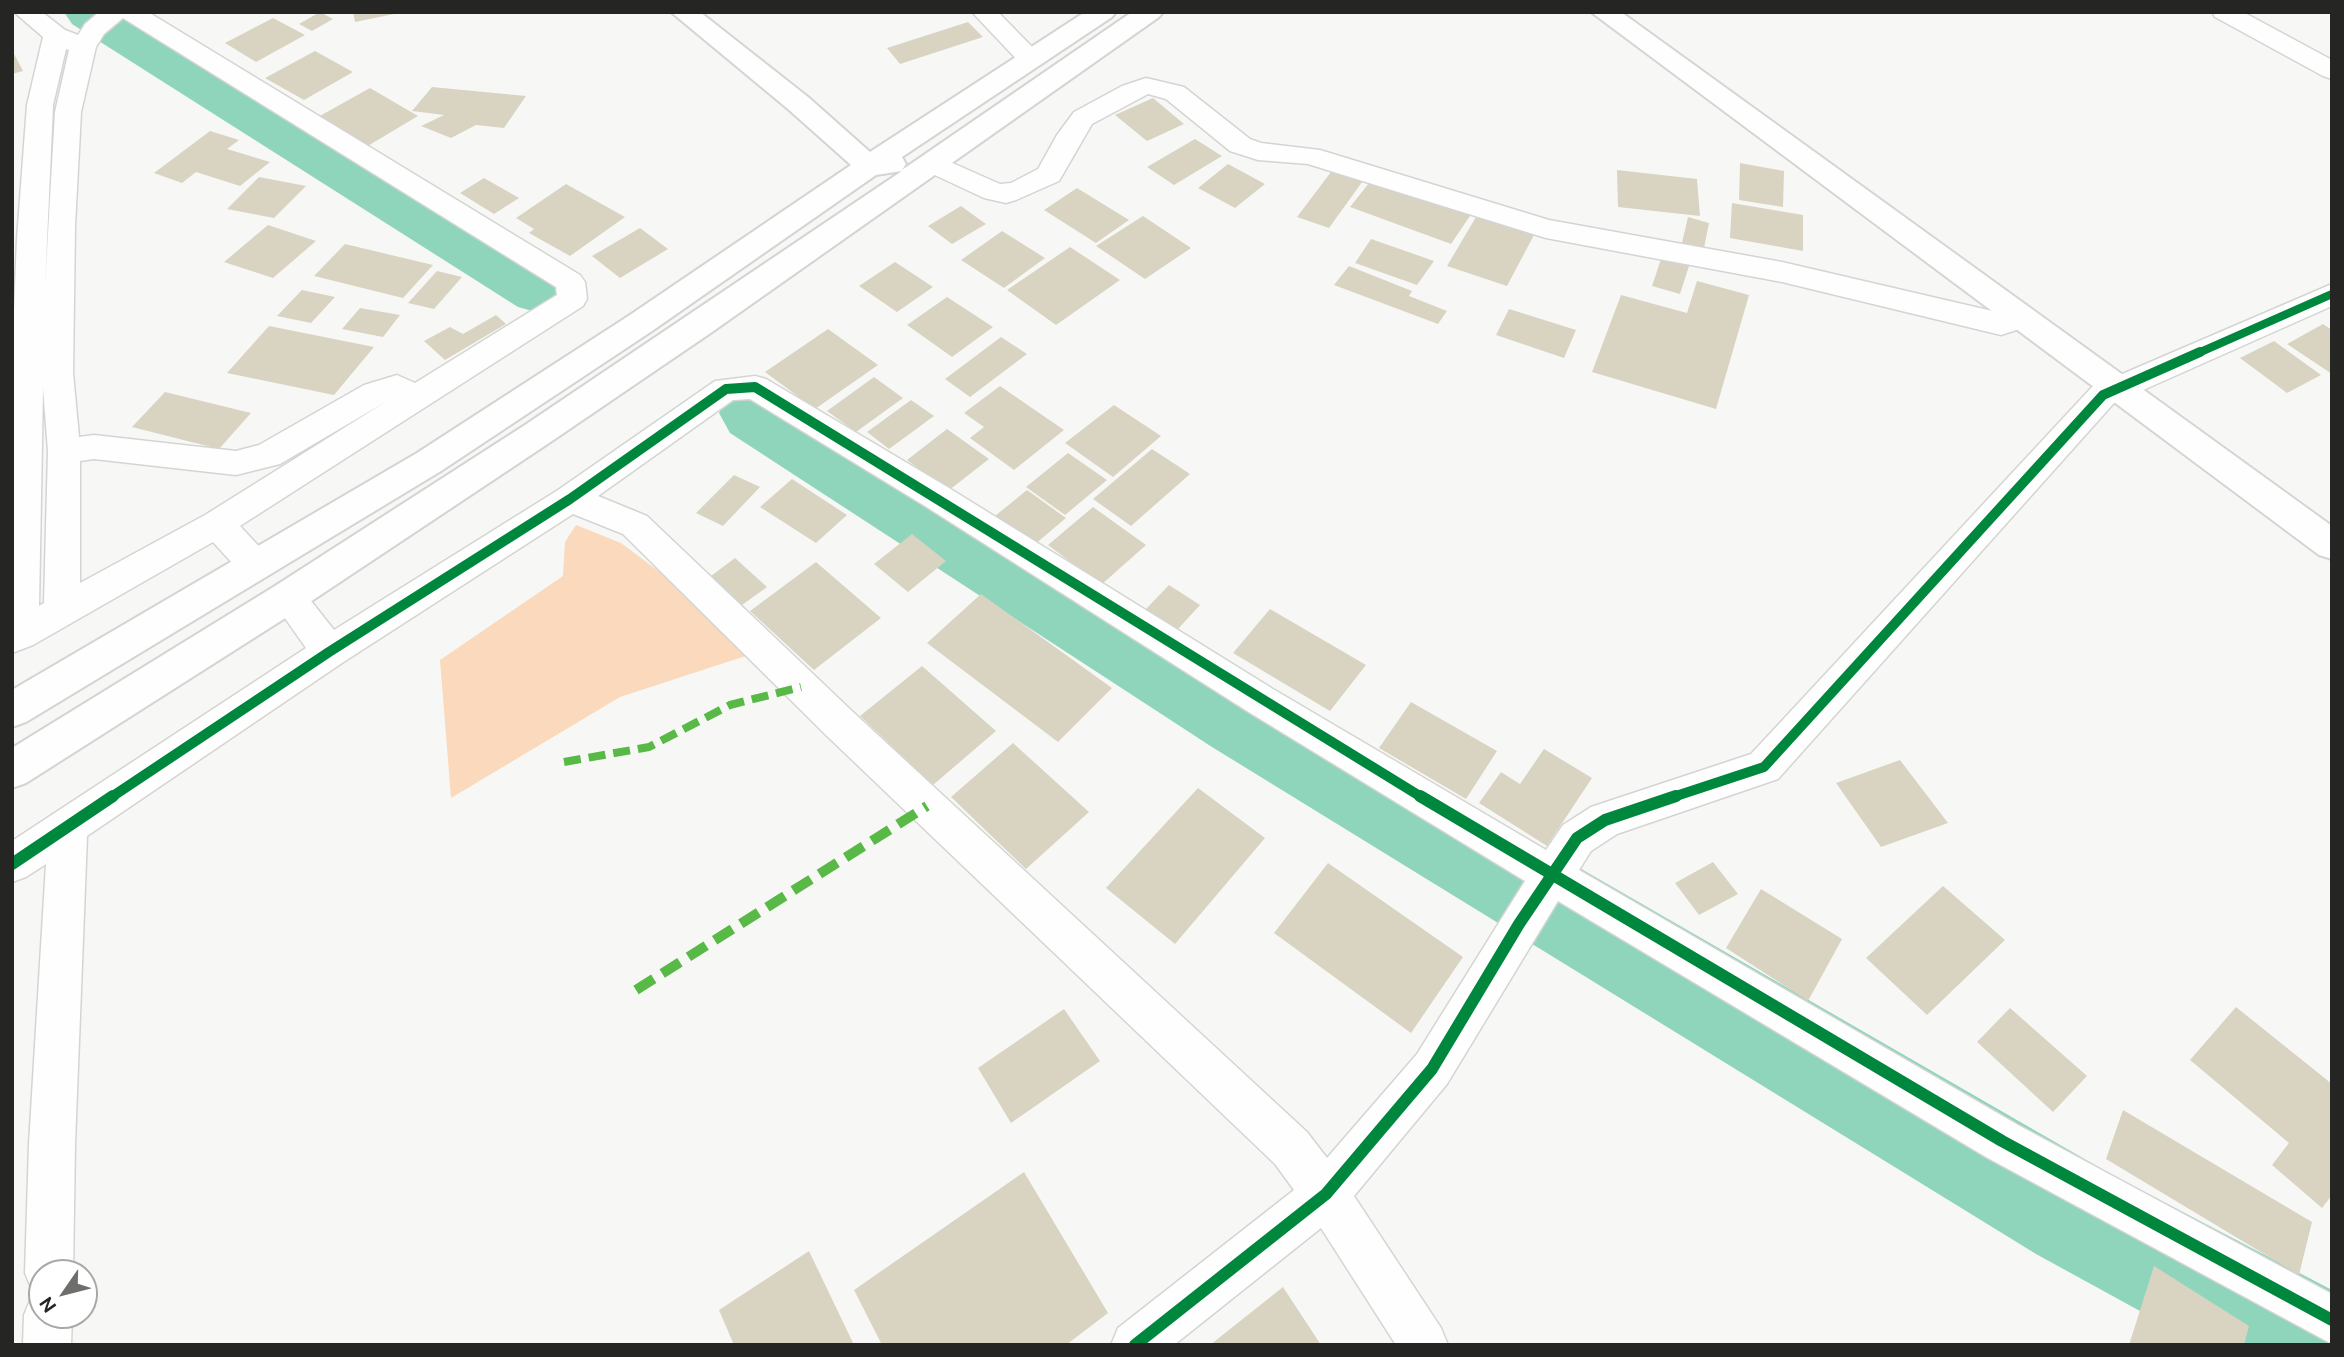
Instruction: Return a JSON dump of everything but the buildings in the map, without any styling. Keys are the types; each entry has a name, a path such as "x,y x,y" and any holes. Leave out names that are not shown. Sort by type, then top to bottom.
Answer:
{"street":[{"path":"26,12 78,37"},
{"path":"115,12 78,37 39,118 18,481 16,636 217,524 572,299 570,282 130,12"},
{"path":"684,12 798,103 869,166 932,163 1006,194 1049,175 1070,135 1083,118 1146,86 1175,93 1240,145 1258,151 1310,156 1546,229 1782,272 2001,324 2021,318"},
{"path":"984,12 1030,59"},
{"path":"12,710 440,454 641,323 869,166 1103,12"},
{"path":"12,770 288,597 701,324 1150,12"},
{"path":"1604,12 2332,545"},
{"path":"2224,12 2332,71"},
{"path":"62,611 64,452 57,373 61,226 68,112 78,37"},
{"path":"1138,1344 1326,1194 1432,1069 1519,923 1577,838 1605,820 1764,767 2103,395 2332,294"},
{"path":"64,452 94,447 236,463 268,455 375,393 397,386 414,400"},
{"path":"12,864 329,652 570,499 726,389 755,387 1550,877 2002,1141 2332,1320"},
{"path":"570,499 635,525 859,743 1291,1148 1326,1194 1424,1345"},
{"path":"217,524 256,565"},
{"path":"288,597 329,652"},
{"path":"49,1259 52,1144 68,827"}],"shaded area":[{"path":"576,525 621,543 764,650 620,697 451,798 440,660 563,576 565,542"}],"waterway":[{"path":"93,12 543,290"},
{"path":"757,413 1244,720 2075,1215 2318,1345"}],"marked path":[{"path":"564,762 649,747 730,705 801,687"},
{"path":"636,990 927,806"}],"cycle path":[{"path":"1135,1345 1326,1194 1432,1069 1519,924 1577,838 1605,820 1764,767 2103,395 2332,294"},
{"path":"12,864 329,652 570,499 726,389 755,387 937,497 1260,700 1581,893 2002,1141 2332,1320"}]}
